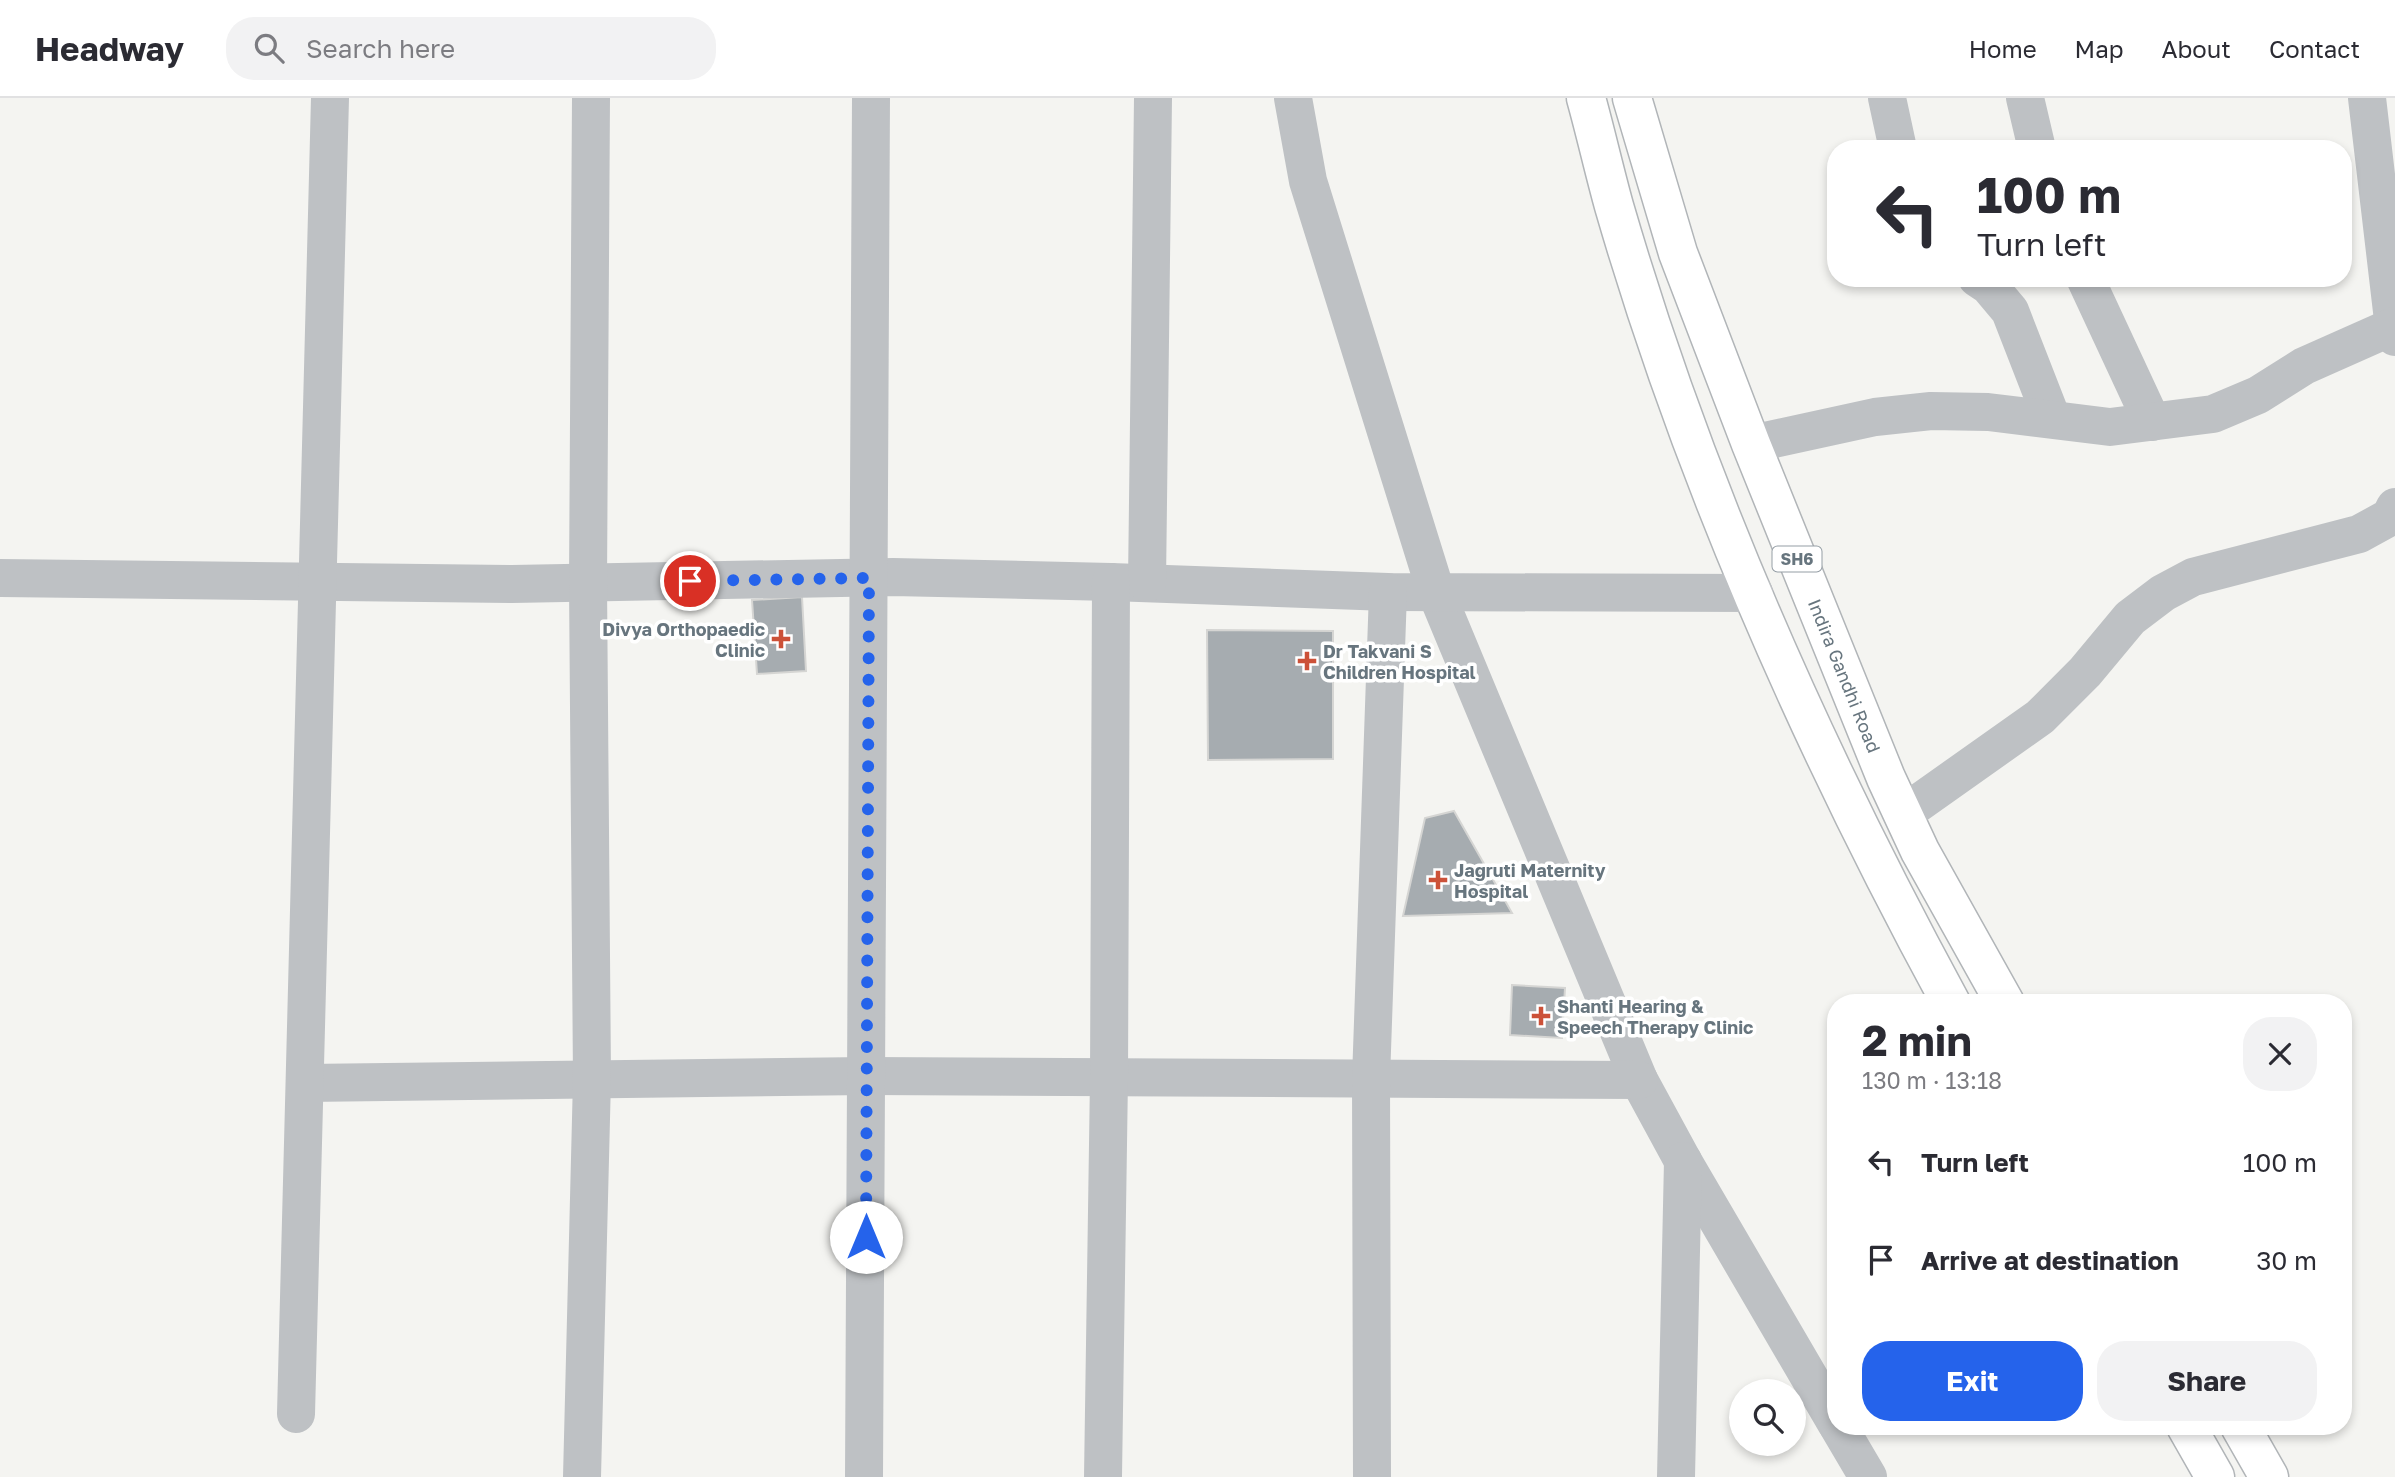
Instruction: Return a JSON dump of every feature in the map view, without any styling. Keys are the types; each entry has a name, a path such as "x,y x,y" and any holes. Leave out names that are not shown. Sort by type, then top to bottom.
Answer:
{"main road":[{"name":"SH6","path":"1586,98 1614,205 1647,310 1703,469 1825,757 1946,994"},
{"name":"Indira Gandhi Road","path":"1632,98 1678,253 1751,444 1886,778 1920,851 1999,994"},
{"path":"2191,1435 2215,1477"},
{"path":"2245,1435 2269,1477"}],"street":[{"path":"296,1414 330,98"},
{"path":"582,1477 593,1079 588,583 592,98"},
{"path":"864,1477 872,98"},
{"path":"1103,1477 1109,1078 1129,582 1153,98"},
{"path":"1293,98 1308,181 1436,592 1639,1080 1683,1161 1827,1407"},
{"path":"1887,98 1896,140"},
{"path":"2025,98 2035,140"},
{"path":"1751,444 1875,417 1931,411 1988,412 2110,427 2213,414 2259,395 2304,366 2394,331 2367,98"},
{"path":"1990,287 2010,311 2052,418"},
{"path":"2089,287 2152,422"},
{"path":"1903,814 2040,717 2085,672 2130,618 2163,593 2193,577 2359,534 2390,517 2395,507"},
{"path":"0,578 512,584 869,578 1129,582 1388,592 1754,593"},
{"path":"1372,1477 1371,1079 1388,592"},
{"path":"305,1083 867,1076 1639,1080"},
{"path":"1676,1477 1683,1161"},
{"path":"1843,1435 1868,1477"}],"building":[{"path":"802,597 806,671 757,674 752,600"},
{"path":"1207,630 1333,631 1333,759 1208,760"},
{"path":"1454,811 1512,913 1403,916 1425,818"},
{"path":"1512,985 1565,988 1562,1038 1510,1035"}],"place":[{"name":"Divya Orthopaedic Clinic","path":"781,639"},
{"name":"Dr Takvani S Children Hospital","path":"1307,661"},
{"name":"Jagruti Maternity Hospital","path":"1438,880"},
{"name":"Shanti Hearing & Speech Therapy Clinic","path":"1541,1016"}],"route":[{"path":"690,581 869,578 866,1237"}]}
